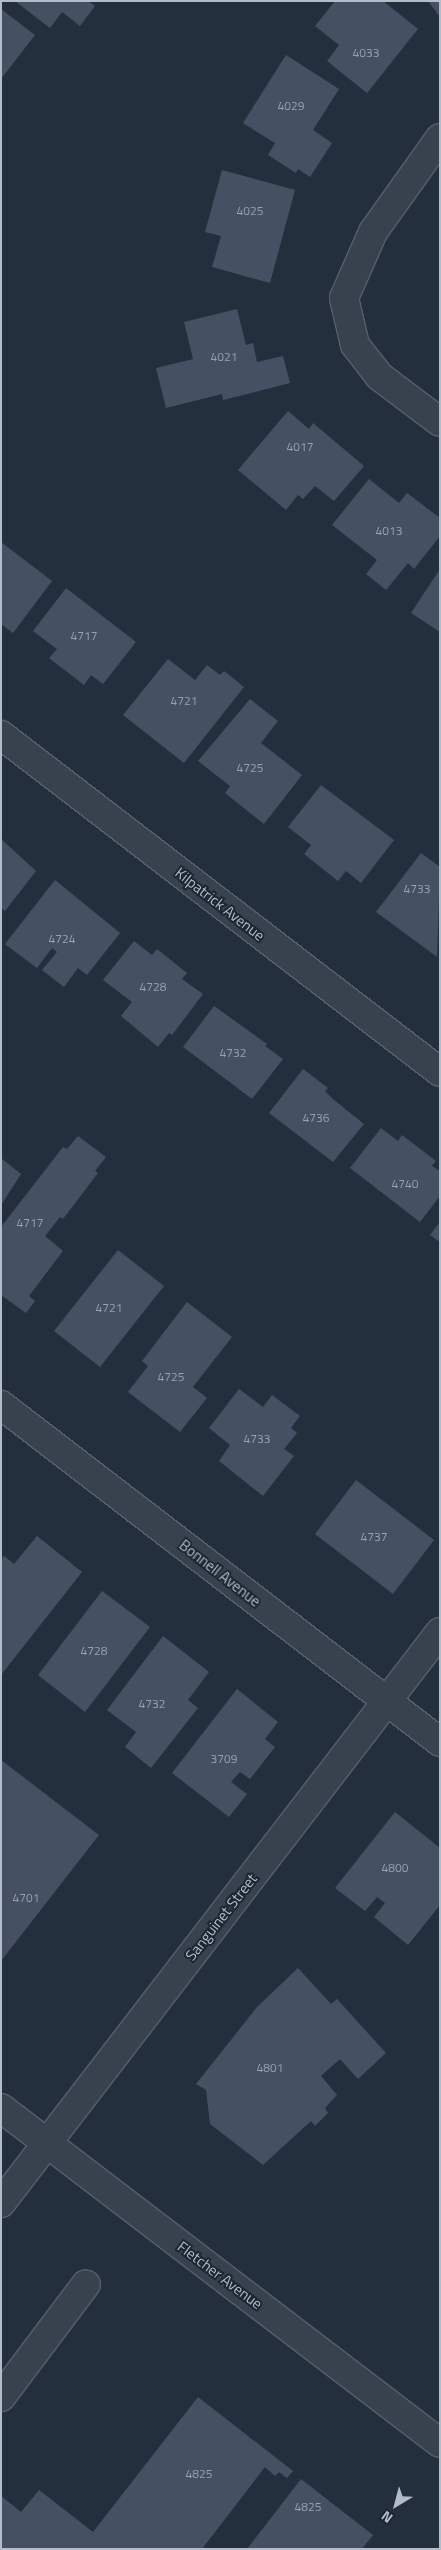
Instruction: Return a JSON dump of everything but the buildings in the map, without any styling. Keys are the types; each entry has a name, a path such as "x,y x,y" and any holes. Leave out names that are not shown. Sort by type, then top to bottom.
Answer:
{"street":[{"path":"440,138 374,232 344,298 355,345 379,376 440,422"},
{"name":"Kilpatrick Avenue","path":"1,735 440,1072"},
{"name":"Bonnell Avenue","path":"1,1405 440,1742"},
{"name":"Sanguinet Street","path":"1,2203 440,1632"},
{"name":"Fletcher Avenue","path":"1,2108 440,2443"},
{"path":"1,2397 86,2284"}]}
